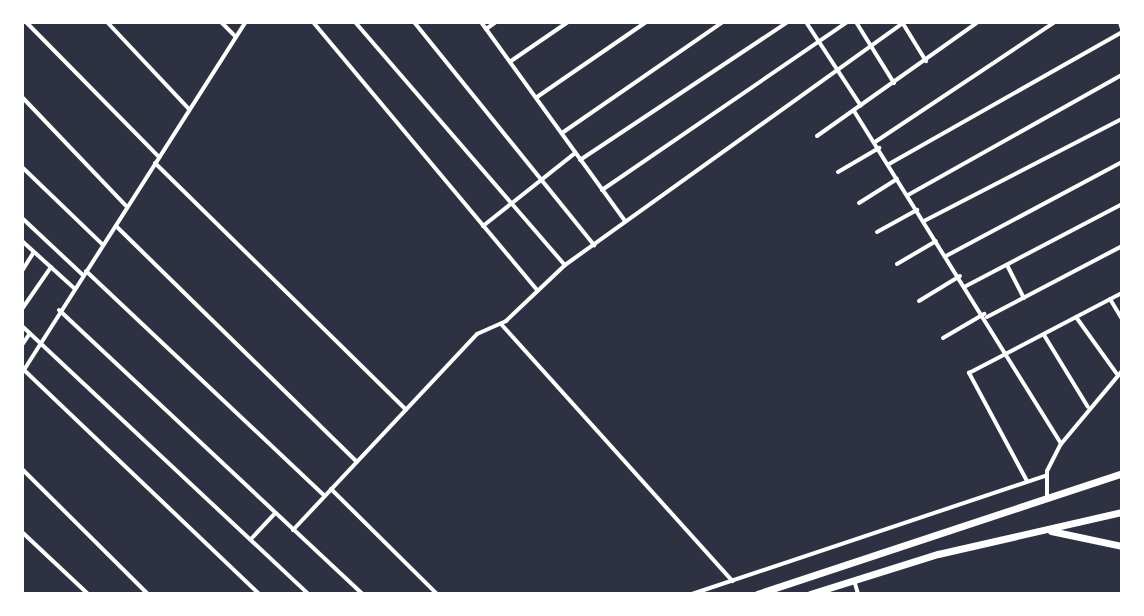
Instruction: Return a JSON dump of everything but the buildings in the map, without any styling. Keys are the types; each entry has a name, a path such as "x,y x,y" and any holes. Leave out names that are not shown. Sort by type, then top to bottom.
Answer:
{"highway":[{"path":"757,594 1122,473"},
{"path":"810,594 1122,512"},
{"path":"1049,530 1122,546"}],"street":[{"path":"26,22 159,157"},
{"path":"107,22 189,109"},
{"path":"221,22 236,37"},
{"path":"246,22 59,310 23,372 259,594"},
{"path":"313,22 536,289"},
{"path":"355,22 565,265"},
{"path":"414,22 594,245"},
{"path":"481,22 625,222"},
{"path":"486,29 496,22"},
{"path":"511,61 568,22"},
{"path":"537,97 646,22"},
{"path":"562,133 723,22"},
{"path":"580,160 788,22"},
{"path":"806,22 861,106"},
{"path":"602,190 847,22"},
{"path":"856,22 894,83"},
{"path":"817,136 978,22"},
{"path":"875,142 1055,22"},
{"path":"889,164 1122,30 1120,22"},
{"path":"293,530 477,334 501,324 565,265 839,73 903,23 926,61"},
{"path":"908,195 1122,75"},
{"path":"22,97 127,207"},
{"path":"854,111 1009,352 1061,444"},
{"path":"924,221 1122,119"},
{"path":"838,172 879,148"},
{"path":"483,226 575,153"},
{"path":"946,256 1122,162"},
{"path":"155,163 406,410"},
{"path":"22,167 103,245"},
{"path":"859,203 897,179"},
{"path":"966,286 1122,204"},
{"path":"877,232 917,210"},
{"path":"22,218 325,496"},
{"path":"116,226 357,462"},
{"path":"22,241 74,288"},
{"path":"897,264 936,241"},
{"path":"943,338 1122,246"},
{"path":"22,271 34,252"},
{"path":"1007,265 1024,298"},
{"path":"22,309 51,267"},
{"path":"919,301 960,276"},
{"path":"1027,481 967,381 972,370 1122,293"},
{"path":"1110,299 1122,319"},
{"path":"59,310 362,594"},
{"path":"1047,498 1047,475 1061,444 1088,407 1120,373 1076,317"},
{"path":"501,324 732,581"},
{"path":"22,326 308,594"},
{"path":"22,345 30,333"},
{"path":"1044,335 1088,407"},
{"path":"22,469 148,594"},
{"path":"692,594 1047,475"},
{"path":"331,489 437,594"},
{"path":"251,539 275,513"},
{"path":"22,532 88,594"},
{"path":"854,580 858,594"}]}
